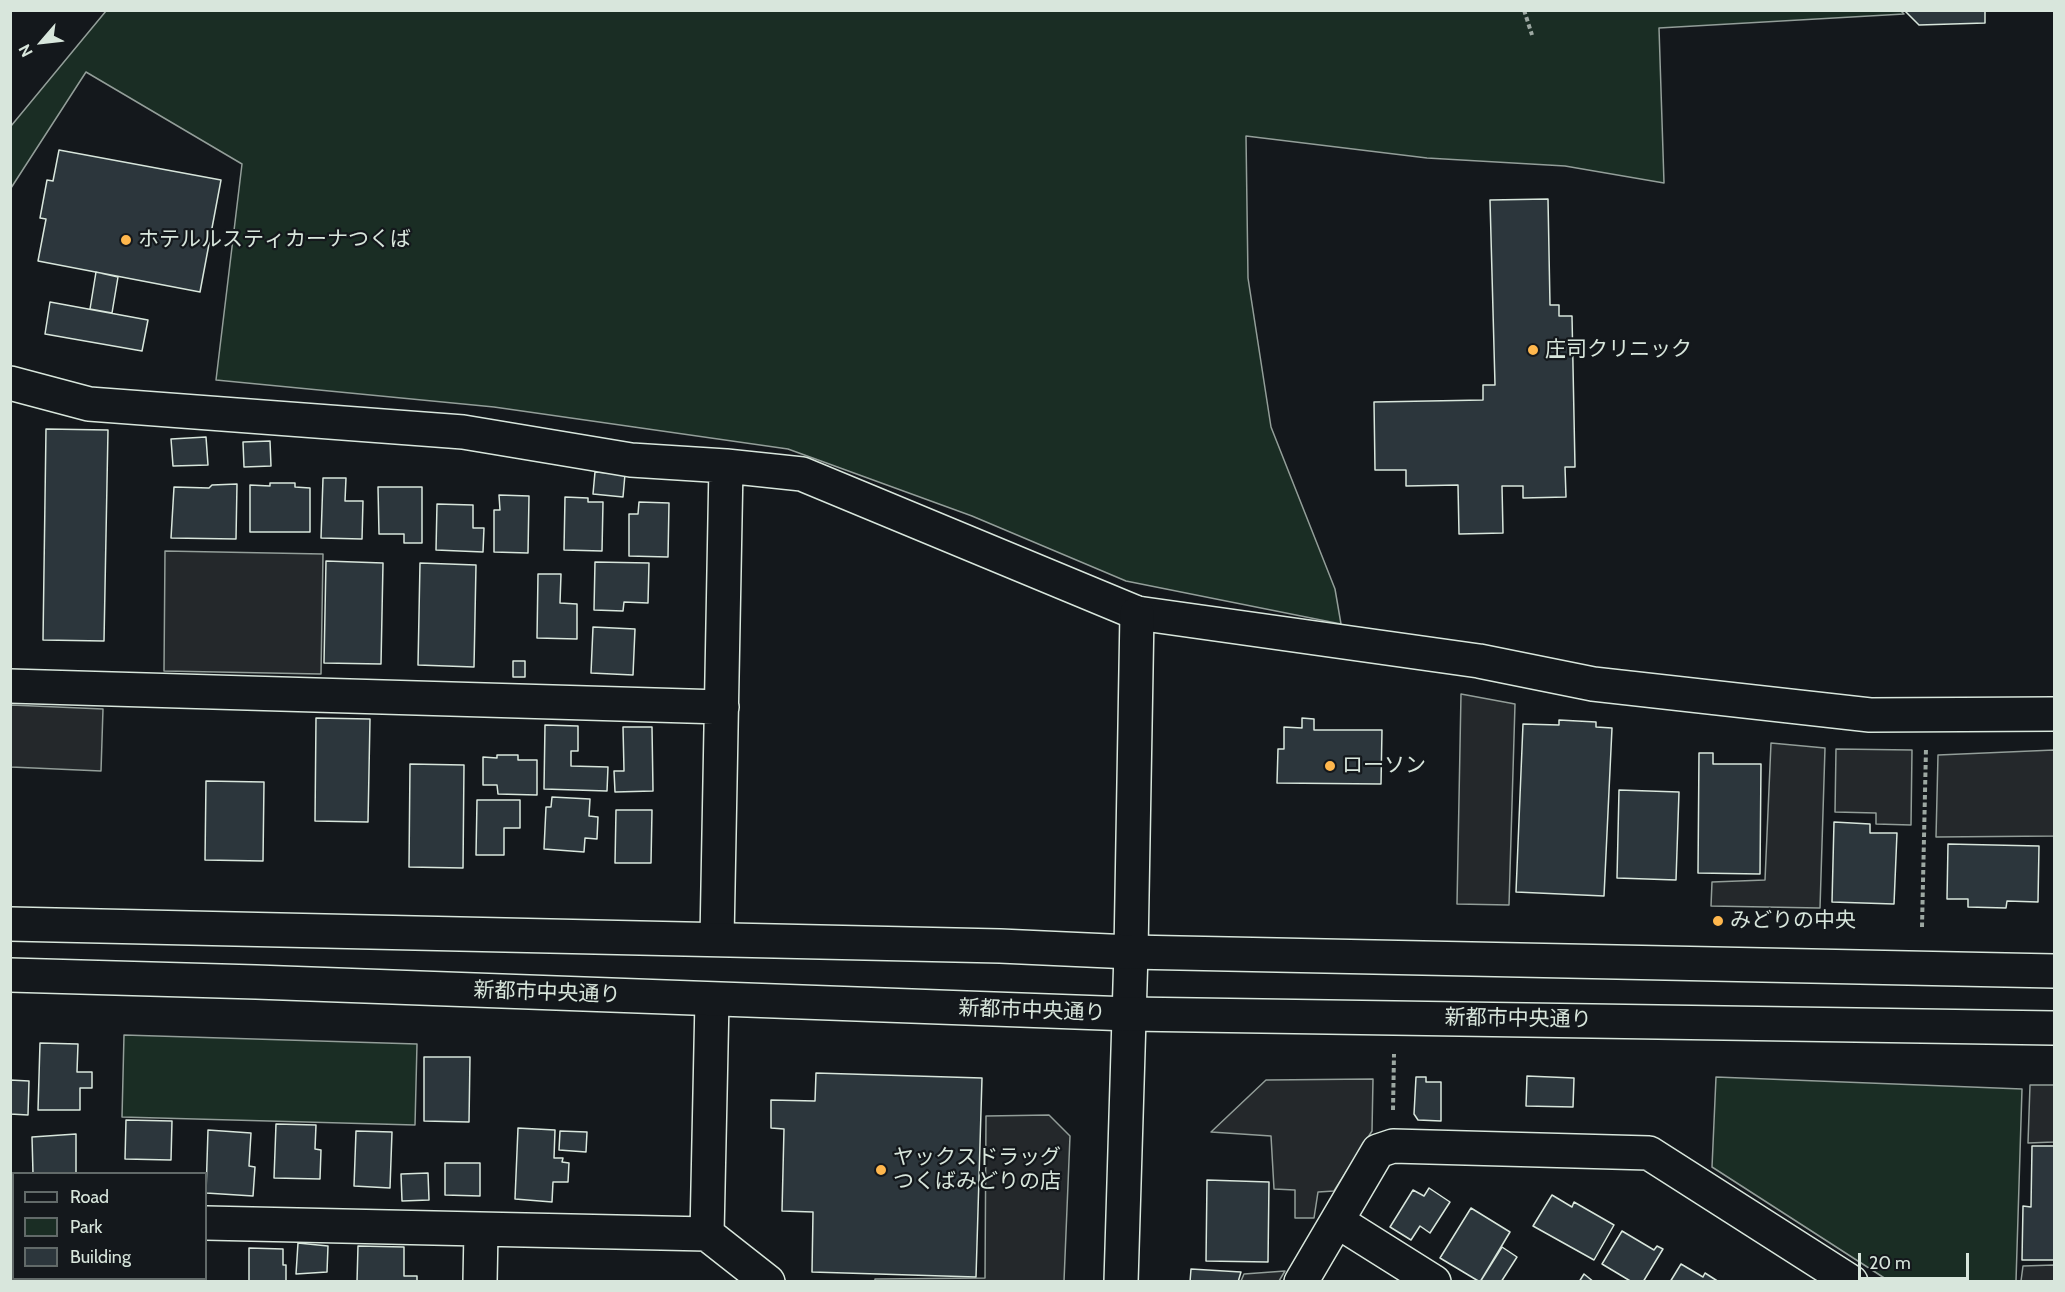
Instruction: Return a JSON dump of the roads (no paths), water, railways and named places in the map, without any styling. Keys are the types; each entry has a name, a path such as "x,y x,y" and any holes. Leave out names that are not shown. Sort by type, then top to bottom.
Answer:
{"street":[{"path":"10,383 89,404 463,432 632,460 802,474 1137,613 1479,661 1604,686 1870,715 2055,714"},
{"path":"717,939 726,466"},
{"path":"1121,1281 1130,1014 1137,613"},
{"path":"10,686 722,707"},
{"path":"10,924 1000,946 1131,952 2055,971"},
{"name":"新都市中央通り","path":"10,975 1130,1014 2055,1028"},
{"path":"706,1234 712,1000"},
{"path":"1301,1281 1378,1151 1393,1146 1649,1153 1851,1281"},
{"path":"1337,1221 1434,1281"},
{"path":"207,1223 706,1234 768,1281"},
{"path":"480,1281 481,1230"}],"place":[{"name":"ホテルルスティカーナつくば","path":"126,240"},
{"name":"庄司クリニック","path":"1533,350"},
{"name":"ローソン","path":"1330,766"},
{"name":"みどりの中央","path":"1718,921"},
{"name":"ヤックスドラッグ つくばみどりの店","path":"881,1170"}]}
